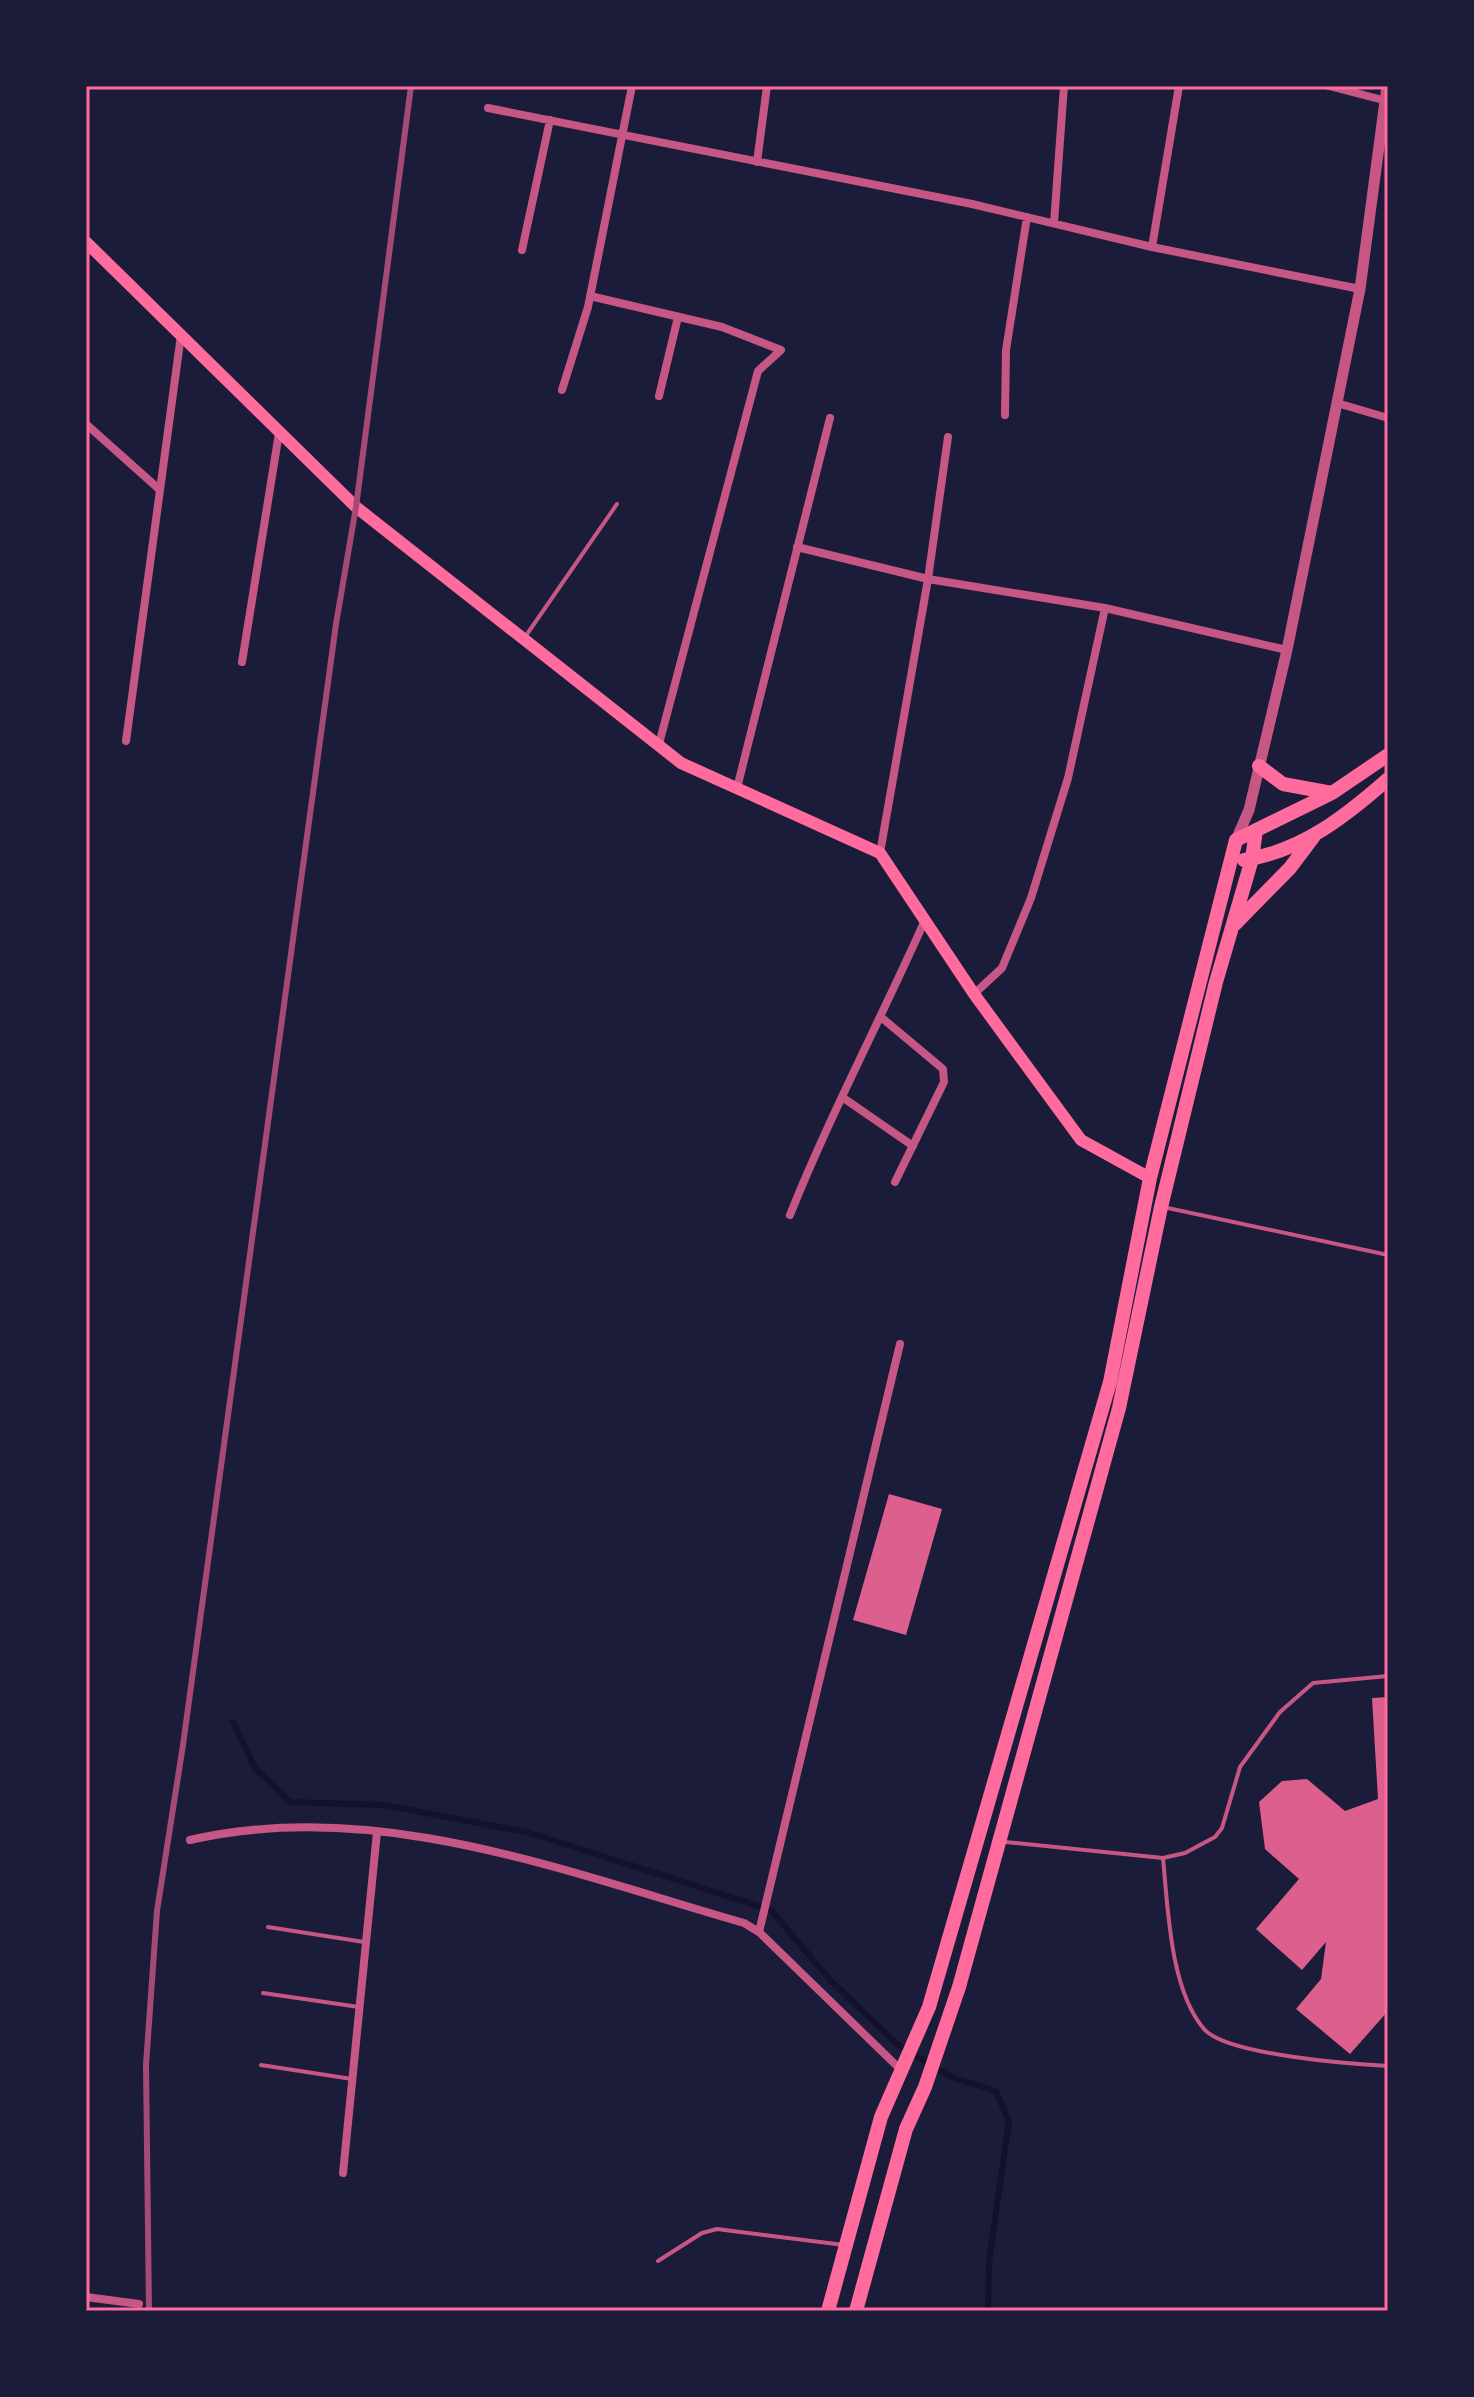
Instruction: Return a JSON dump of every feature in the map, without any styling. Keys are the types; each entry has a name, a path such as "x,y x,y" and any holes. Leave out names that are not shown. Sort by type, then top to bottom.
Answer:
{"highway":[{"path":"828,2311 881,2117 929,2007 1110,1382 1150,1178 1193,999 1236,840 1332,793 1388,755"},
{"path":"1259,766 1283,784 1332,793"},
{"path":"1231,862 1252,859 1315,835 1349,813 1388,779"},
{"path":"856,2311 906,2129 941,2040 1000,1841 1119,1408 1161,1207 1216,982 1252,859 1256,830"},
{"path":"1233,926 1290,868 1315,835"}],"main road":[{"path":"86,242 356,507 681,763 880,853 974,994 1081,1140 1150,1178"}],"street":[{"path":"562,390 590,296 632,86"},
{"path":"757,162 767,86"},
{"path":"1054,223 1064,86"},
{"path":"1152,247 1179,86"},
{"path":"1329,86 1387,101"},
{"path":"1236,840 1249,810 1287,650 1360,289 1387,86"},
{"path":"488,108 1027,217 1152,247 1360,289"},
{"path":"522,250 550,120"},
{"path":"1005,415 1006,350 1027,217"},
{"path":"590,296 722,327 781,350 758,371 659,744"},
{"path":"659,396 678,317"},
{"path":"126,741 181,334"},
{"path":"1337,403 1388,418"},
{"path":"737,788 830,418"},
{"path":"86,424 160,490"},
{"path":"242,662 279,433"},
{"path":"880,853 928,579 948,437"},
{"path":"797,547 928,579 1105,608 1287,650"},
{"path":"974,994 1002,968 1031,898 1068,778 1105,608"},
{"path":"1249,810 1256,830"},
{"path":"790,1215 925,920"},
{"path":"882,1018 943,1069 944,1075 944,1082 895,1182"},
{"path":"842,1097 913,1146"},
{"path":"759,1932 900,1344"},
{"path":"190,1840 240,1828 296,1827 377,1832 476,1846 744,1923 759,1932 903,2065"},
{"path":"343,2173 377,1832"},
{"path":"86,2297 139,2304"}],"lane":[{"path":"524,639 617,504"},
{"path":"1161,1207 1388,1255"},
{"path":"1000,1841 1163,1858 1185,1853 1215,1837 1222,1828 1240,1767 1280,1712 1313,1683 1388,1676"},
{"path":"1163,1858 1171,1939 1189,2007 1206,2032 1231,2045 1325,2063 1388,2066"},
{"path":"268,1927 366,1942"},
{"path":"263,1993 359,2007"},
{"path":"261,2065 352,2079"},
{"path":"658,2261 702,2233 717,2229 846,2245"}],"building":[{"path":"889,1494 942,1509 906,1635 853,1620"},
{"path":"1388,1697 1388,2011 1350,2054 1296,2009 1321,1979 1326,1942 1302,1970 1256,1929 1299,1879 1265,1849 1259,1802 1282,1781 1307,1779 1345,1811 1378,1799 1372,1698"}],"waterway":[{"path":"233,1722 255,1768 290,1802 385,1805 530,1833 771,1910 831,1981 897,2044 951,2077 996,2091 1009,2121 989,2262 988,2311"}],"railway":[{"path":"149,2311 146,2065 157,1911 183,1745 336,624 356,507 411,86"}]}
